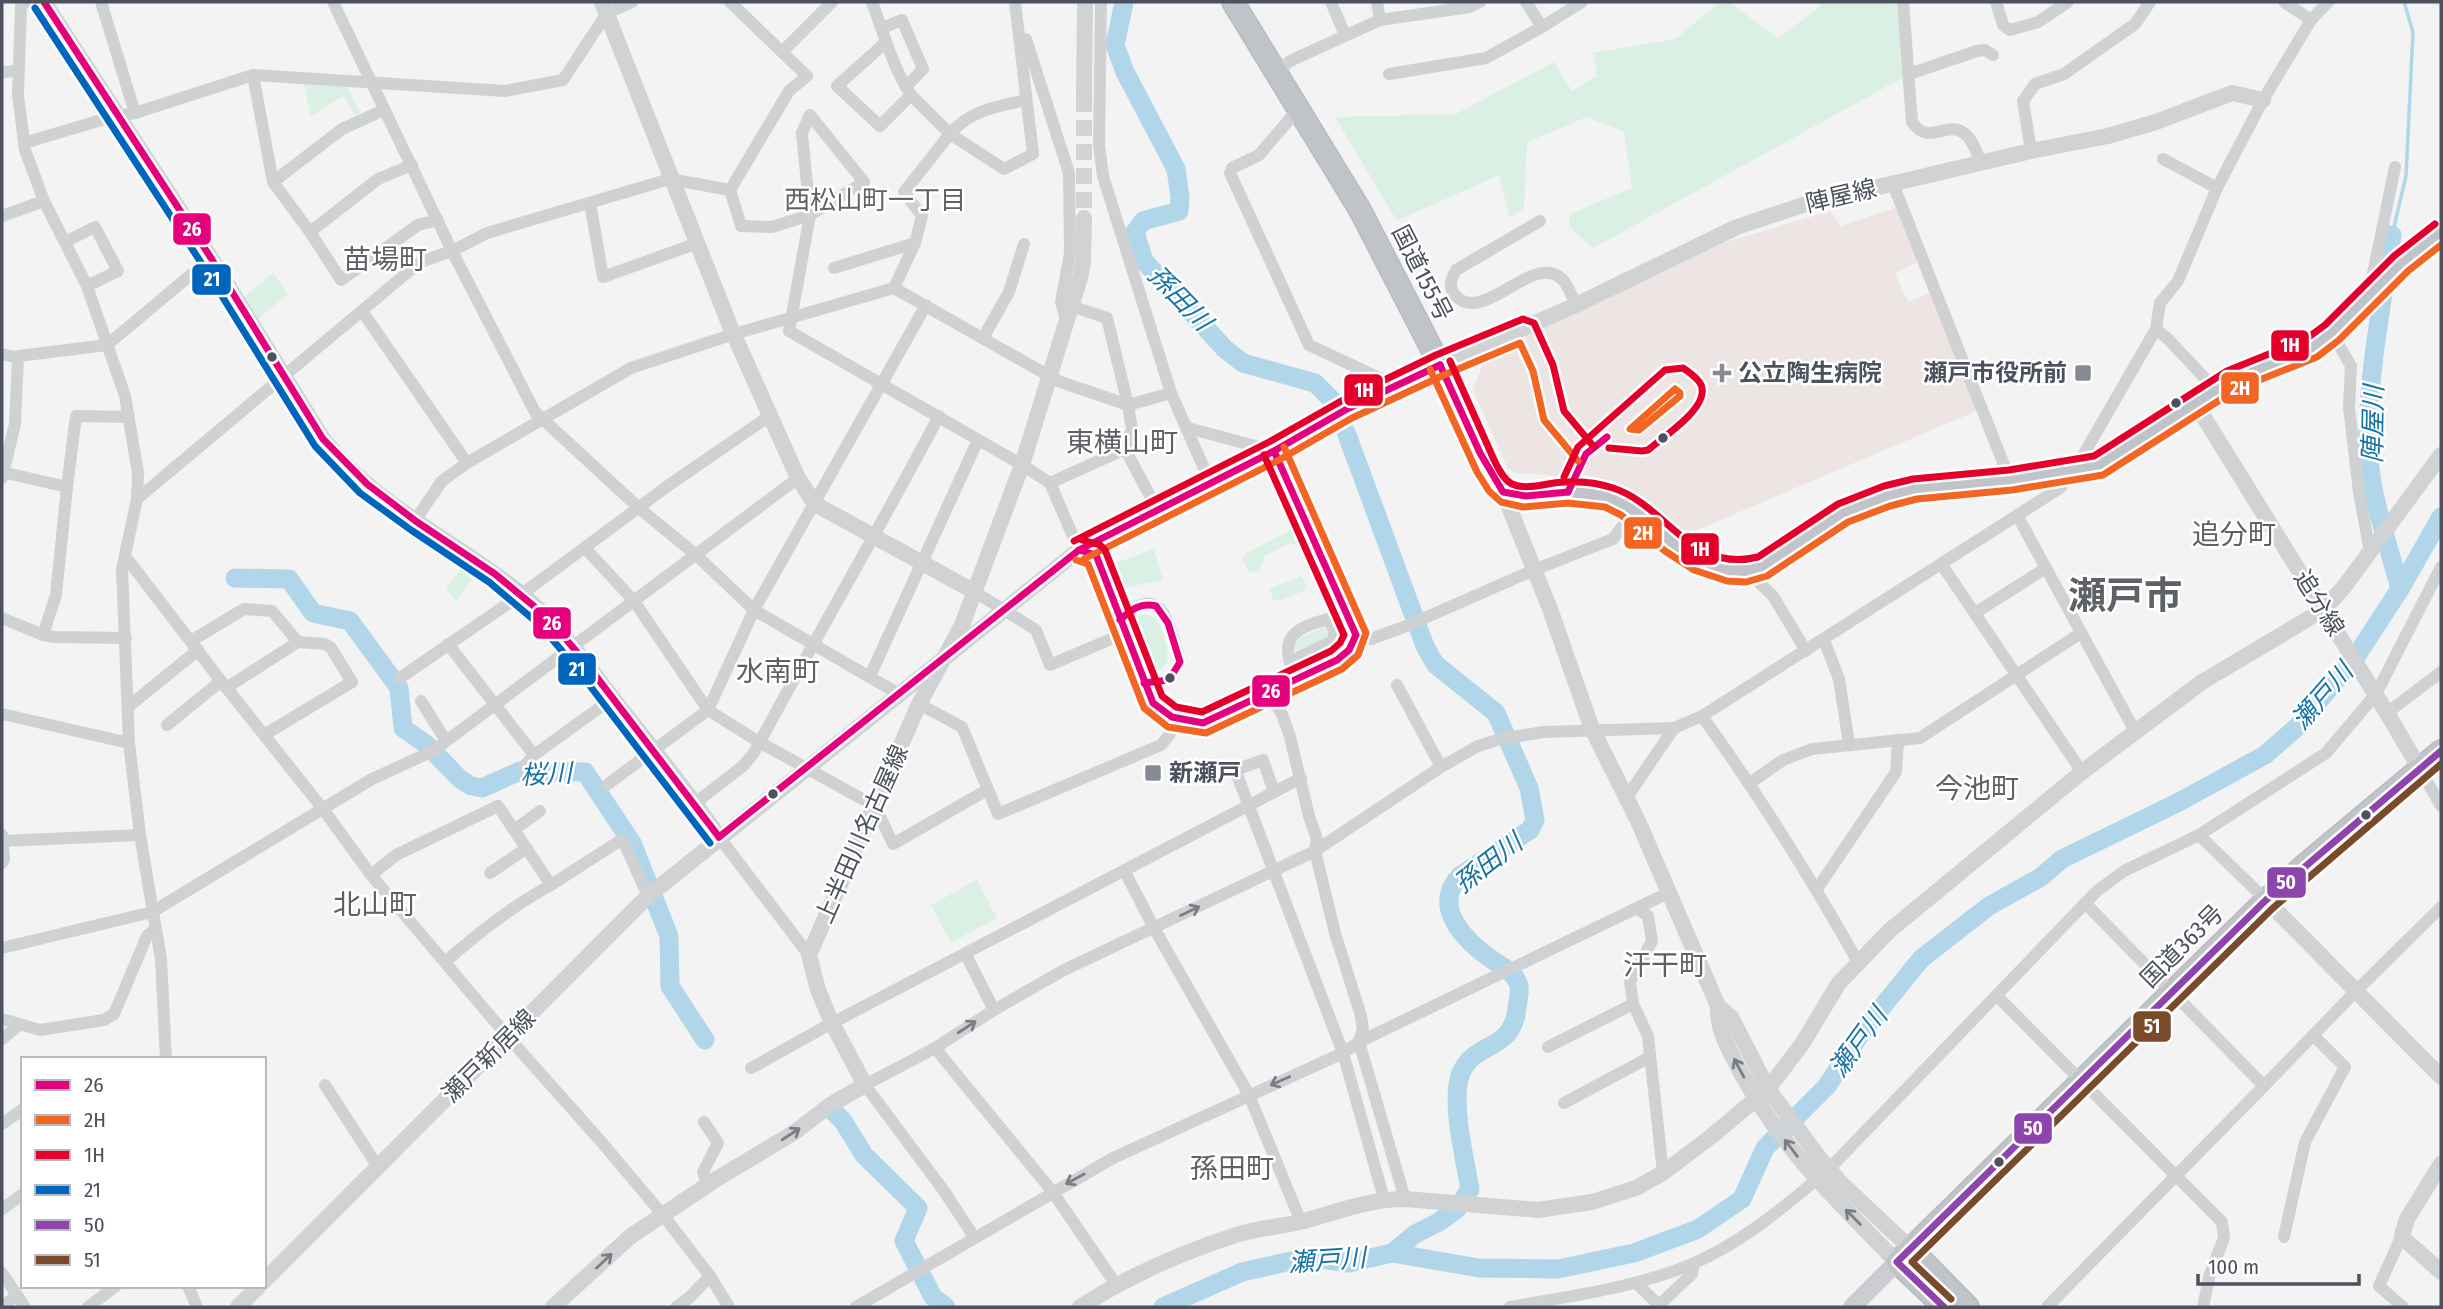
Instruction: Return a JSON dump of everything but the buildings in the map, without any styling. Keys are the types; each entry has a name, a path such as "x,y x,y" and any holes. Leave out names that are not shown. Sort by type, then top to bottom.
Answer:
{"highway":[{"name":"国道155号","path":"1233,2 1360,210 1440,365 1486,465 1503,492"},
{"path":"1503,492 1519,496 1590,493 1621,502 1682,551 1706,565 1748,572 1762,567 1843,513 1887,496 1915,489 2010,480 2098,466 2216,390 2263,366 2311,348 2332,333 2401,263 2441,232"},
{"name":"国道363号","path":"1904,1255 2266,900 2441,751"},
{"path":"1904,1255 1944,1307"},
{"path":"1904,1255 1968,1307"}],"main road":[{"path":"1852,1307 1904,1255"}],"street":[{"path":"25,2 21,6 18,71 24,143 44,201 88,286 125,396 138,473 137,499 122,569 129,743 140,835 161,960 166,1057"},
{"path":"44,2 211,258 323,439 340,461 359,480 414,522 470,556 522,594 574,646 809,955"},
{"path":"101,2 135,113"},
{"path":"334,2 452,251 535,412 754,610 899,694"},
{"path":"604,7 632,2"},
{"path":"730,2 807,76 789,91 730,190 741,226 772,227 810,215 864,182 810,115 802,133 810,215 789,331 1050,483 1079,550"},
{"path":"782,52 832,2"},
{"path":"872,2 885,43 908,91 950,134 1004,169 1033,154 1026,100 1027,59"},
{"path":"1016,2 1027,59 1069,173 1070,254 1061,302 1069,313 1107,318 1132,429 1125,449 1050,483"},
{"path":"1084,96 1085,2"},
{"path":"1101,2 1099,145 1103,176 1171,393 1210,482"},
{"path":"1331,2 1345,35"},
{"path":"1377,2 1380,20"},
{"path":"1276,71 1292,60 1380,20 1470,7 1480,2"},
{"path":"1526,2 1542,27"},
{"path":"1389,74 1486,58 1582,2"},
{"path":"1903,2 1910,113 1917,130 1928,134 1955,130 1964,132 1973,144 1981,163"},
{"path":"1996,2 2003,25 2010,30 2038,22 2068,2"},
{"path":"2031,151 2022,101 2035,84 2064,74 2097,53 2135,24 2150,2"},
{"path":"2284,2 2311,20"},
{"path":"553,1307 631,1236 708,1185 795,1132 830,1105 935,1048 1064,970 1314,851 1441,767 1478,746 1514,736 1592,729 1674,728 1702,716 2060,488 2074,471 2156,329 2160,303 2178,281 2217,188 2263,100 2311,20 2328,2"},
{"path":"24,143 108,118 135,113 253,75 505,91 563,80 604,7"},
{"path":"604,7 670,179 734,334 798,478 815,504 975,592 1036,630 1050,665 1123,626 1132,608 1142,604 1154,605 1163,610 1167,617 1180,662 1169,680 1144,683"},
{"path":"882,28 902,20 923,69 880,126 837,86 885,43"},
{"path":"1909,74 1977,51 1984,50 1993,55"},
{"path":"2,72 18,71"},
{"path":"253,75 273,183 310,232 341,280 418,225 438,220"},
{"name":"陣屋線","path":"1440,365 1576,306 1737,227 1806,204 2031,151 2108,136 2157,122 2232,93 2263,100"},
{"path":"894,288 915,243 922,216 904,191 960,123 979,110 1026,100"},
{"path":"273,183 342,129 384,110"},
{"path":"1301,111 1294,114 1259,155 1232,168 1230,173 1309,345 1396,386"},
{"path":"2163,159 2217,188"},
{"path":"310,232 378,179 412,165"},
{"path":"2370,295 2395,167"},
{"path":"137,499 420,262 452,251 487,233 670,179 730,190"},
{"path":"1893,184 2010,480"},
{"path":"2,216 44,201"},
{"path":"590,203 603,277 698,243"},
{"name":"上半田川名古屋線","path":"865,1085 832,1023 818,989 809,955 919,705 962,625 975,592 1022,465 1069,313 1083,262 1084,218"},
{"path":"1540,221 1456,270 1451,279 1451,288 1458,298 1481,303 1538,273 1549,272 1564,280 1576,306"},
{"path":"65,242 95,227 118,271 88,286"},
{"path":"834,268 915,243"},
{"path":"983,338 1009,292 1024,244"},
{"path":"2,354 18,358 107,345 211,258"},
{"path":"414,522 442,481 467,463 631,368 734,334 894,288 1050,377 1128,405 1171,393"},
{"path":"608,784 708,710 754,610 926,305"},
{"path":"362,311 467,463"},
{"path":"2156,329 2216,390"},
{"path":"2332,333 2351,366 2349,407 2359,492 2372,550"},
{"path":"18,358 15,424 2,474 67,487"},
{"path":"1079,550 1274,451 1347,409 1440,365"},
{"name":"追分線","path":"2195,403 2374,690 2420,769"},
{"path":"400,678 771,415"},
{"path":"43,635 56,595 76,416 129,418"},
{"path":"694,804 743,766 759,742 939,416"},
{"path":"1188,428 1274,451"},
{"path":"870,676 978,440"},
{"path":"1125,449 1157,509"},
{"path":"1079,550 1096,555 1153,703 1181,718 1203,723 1268,692 1294,672 1336,660 1349,650 1356,635 1274,451"},
{"path":"1080,1307 1116,1286 1238,1234 1301,1222 1384,1199 1538,1210 1592,1202 1636,1188 1663,1173 1762,1094 1802,1044 1839,983 1889,931 2082,772 2202,682 2323,610 2372,550 2441,455"},
{"path":"2,948 152,912 372,779 433,751 798,478"},
{"path":"1503,492 1592,729 1627,797 1718,1006 1731,1017 1762,1094 1819,1170 1904,1255"},
{"path":"1356,635 1371,639 1613,539 1633,512"},
{"path":"2017,515 2136,733"},
{"path":"585,548 635,601 708,710 759,742 874,806 893,844 987,790"},
{"name":"瀬戸新居線","path":"266,1279 648,896 1079,550"},
{"path":"125,556 372,875 663,1215 710,1276 729,1307"},
{"path":"1942,565 2082,772"},
{"path":"1510,1307 1636,1283 1693,1264 1766,1222 1997,996 2097,891 2124,871 2199,835 2326,753 2374,690 2441,567"},
{"path":"1975,613 2046,568"},
{"path":"1748,572 1773,596 1806,651"},
{"path":"128,707 195,646 244,609 272,611 298,642"},
{"path":"1294,672 1286,646 1291,636 1328,619 1347,614"},
{"path":"2,618 43,635 126,638"},
{"path":"1294,672 1299,657 1333,641 1335,631 1328,619"},
{"path":"1750,783 1783,760 1812,749 1920,738 2081,633"},
{"path":"1824,640 1839,679 1849,744"},
{"path":"167,725 224,684 298,642 325,644 331,648 352,682 264,735"},
{"path":"449,644 534,755"},
{"path":"2388,713 2441,672"},
{"path":"1397,685 1441,767"},
{"path":"1268,692 1285,721 1301,778 1317,839 1314,851 1335,933 1361,1016 1363,1029 1359,1042 1405,1199"},
{"path":"524,766 534,755 613,698"},
{"path":"421,701 446,741"},
{"path":"919,705 962,727 998,814 1161,745 1181,718"},
{"path":"2,714 129,743"},
{"path":"1702,716 1750,783 1817,888 1858,962"},
{"path":"1627,797 1674,728"},
{"path":"1817,888 1896,772 1898,740"},
{"path":"1274,792 1264,760 1238,769 1237,775 1272,872 1343,1053 1384,1199"},
{"path":"2420,769 2441,806"},
{"path":"751,1068 1301,778"},
{"path":"372,875 396,855 498,806 551,885"},
{"path":"514,830 540,811"},
{"path":"2,863 2,839 140,835"},
{"path":"2199,835 2440,1073"},
{"path":"445,962 488,925 523,900 621,840 648,896"},
{"path":"491,873 527,848"},
{"path":"1124,870 1154,928 1250,1095 1301,1222"},
{"path":"856,1307 1113,1158 1343,1053 1359,1042 1670,892"},
{"path":"2085,904 2264,1086"},
{"path":"2047,1307 2356,990 2441,907"},
{"path":"1638,909 1648,916 1652,941 1630,982 1633,1004 1648,1036 1663,1173"},
{"path":"2,1019 40,1030 104,1020 114,1014 147,936 155,929"},
{"path":"965,953 994,1010"},
{"path":"1997,996 2222,1222 2224,1238 2210,1274 2203,1307"},
{"path":"1548,1048 1633,1004"},
{"path":"2,1039 19,1025"},
{"path":"2284,1237 2305,1142 2345,1067 2313,1035"},
{"path":"935,1048 1052,1191 1116,1286"},
{"path":"1564,1103 1650,1057"},
{"path":"325,1085 378,1167"},
{"path":"865,1085 944,1191 974,1237"},
{"path":"2,1124 21,1110"},
{"path":"704,1122 718,1143 703,1172 708,1185"},
{"path":"2403,1307 2379,1286 2407,1219 2441,1164"},
{"path":"2,1209 21,1195"},
{"path":"2402,1235 2441,1272"},
{"path":"1636,1283 1659,1307 1692,1274 1693,1264"},
{"path":"2,1273 21,1302 2,1307"},
{"path":"676,1307 689,1298 710,1276"},
{"path":"88,1307 113,1288"},
{"path":"189,1288 197,1307"},
{"path":"238,1307 257,1288"}],"shaded area":[{"name":"公立陶生病院","path":"1897,207 1918,262 1895,273 1908,302 1930,293 1981,409 1681,537 1624,491 1599,478 1566,471 1556,476 1518,473 1508,469 1473,390 1486,356 1619,290 1723,243 1830,211 1841,226"}],"green space":[{"path":"1720,2 1729,2 1778,38 1820,7 1820,2 1897,5 1904,77 1593,248 1569,227 1570,214 1632,188 1624,132 1587,117 1527,142 1524,208 1510,218 1499,175 1397,221 1335,117 1456,114 1554,62 1572,91 1597,76 1593,53 1675,39"},
{"path":"303,80 344,82 360,113 355,115 344,96 311,116"},
{"path":"273,273 288,294 258,319 244,297"},
{"path":"1296,527 1304,530 1321,570 1315,568 1303,549 1290,543 1265,556 1259,571 1250,573 1242,559 1247,553"},
{"path":"1154,549 1163,580 1127,587 1120,582 1113,564"},
{"path":"464,565 476,573 456,601 446,589"},
{"path":"1301,576 1306,584 1305,590 1280,601 1273,600 1270,589"},
{"path":"1140,615 1149,615 1159,622 1168,655 1158,672 1148,670 1129,624"},
{"path":"1340,621 1345,622 1349,632 1344,648 1327,660 1299,671 1296,667 1326,655 1335,648 1339,641"},
{"path":"1325,627 1331,632 1327,638 1295,651 1292,648 1300,638"},
{"path":"1351,652 1359,653 1338,671 1282,696 1281,691"},
{"path":"977,880 997,918 951,943 931,905"}],"waterway":[{"name":"孫田川","path":"1124,2 1115,45 1125,72 1176,169 1180,197 1179,211 1143,221 1135,232 1144,261 1225,349 1243,363 1315,383 1332,400"},
{"name":"陣屋川","path":"2392,235 2406,176 2413,32 2404,2"},
{"name":"陣屋川","path":"2392,235 2371,384 2368,452 2378,512 2400,589"},
{"name":"孫田川","path":"1346,432 1425,646 1435,664 1496,713 1529,788 1535,820 1530,830 1460,876 1452,888 1450,912 1455,923 1473,944 1515,977 1519,986 1518,1003 1509,1032 1475,1055 1461,1073 1457,1098 1458,1114 1470,1189 1457,1209 1415,1234 1392,1253"},
{"name":"瀬戸川","path":"1163,1307 1242,1272 1308,1257 1349,1263 1392,1253 1479,1268 1558,1269 1634,1253 1698,1229 1742,1199 1765,1148 1827,1086 1861,1033 1921,959 1989,906 2041,877 2062,859 2179,802 2265,755 2297,727 2355,658 2400,589 2441,517"},
{"name":"桜川","path":"235,578 289,579 313,613 350,621 399,688 403,728 427,745 460,779 471,786 482,788 520,771 585,772 632,843 669,936 670,986 705,1040"},
{"name":"桜川","path":"833,1111 843,1121 864,1155 918,1208 904,1241 933,1297 946,1307"}],"tunnel":[{"path":"1084,96 1084,218"}],"transit line":[{"name":"26","path":"44,2 211,258 323,439 367,484 417,522 495,574 547,617 582,658 719,837"},
{"name":"21","path":"35,8 202,264 315,446 360,493 489,582 540,625 574,665 710,843"},
{"name":"1H","path":"1450,361 1495,462 1509,482 1524,487 1559,482 1607,486 1649,508 1680,535 1715,556 1735,560 1758,557 1838,504 1884,486 1913,479 2009,470 2094,456 2227,371 2306,339 2325,325 2394,256 2435,224"},
{"name":"2H","path":"1430,369 1477,472 1489,491 1501,502 1523,507 1568,503 1605,507 1621,515 1665,551 1694,570 1727,581 1746,582 1767,576 1848,522 1890,506 1917,499 2012,490 2103,475 2237,389 2317,357 2339,340 2408,271 2441,245"},
{"name":"1H","path":"1074,541 1269,442 1343,400 1436,355 1523,319 1534,323 1553,365 1564,411 1594,447"},
{"name":"2H","path":"1084,559 1279,460 1352,418 1520,343 1533,371 1544,420 1578,461"},
{"name":"26","path":"1440,365 1480,453 1503,492 1526,496 1568,492"},
{"name":"26","path":"719,837 1079,550 1274,451 1347,409 1440,365"},
{"name":"1H","path":"1564,477 1578,447 1665,370 1683,368 1699,382 1702,388 1701,396 1691,414 1648,450 1609,448"},
{"name":"2H","path":"1675,389 1680,396 1639,430 1630,429 1675,389"},
{"name":"26","path":"1568,492 1586,454 1607,437"},
{"name":"2H","path":"1076,560 1088,564 1144,708 1168,727 1206,733 1342,669 1358,655 1366,633 1284,447"},
{"name":"26","path":"1079,550 1096,555 1153,703 1172,717 1203,723 1337,660 1349,650 1356,635 1274,451"},
{"name":"1H","path":"1082,540 1100,545 1105,550 1162,696 1176,707 1202,712 1331,651 1344,635 1264,455"},
{"name":"26","path":"1120,620 1136,608 1150,605 1156,606 1168,623 1180,662 1169,680 1144,683"},
{"name":"50","path":"1944,1307 1897,1262 2266,900 2441,751"},
{"name":"51","path":"1951,1299 1912,1262 2273,908 2441,764"}],"place":[{"name":"公立陶生病院","path":"1722,373"},
{"name":"瀬戸市役所前","path":"2083,373"},
{"name":"新瀬戸","path":"1153,773"}],"district":[{"name":"西松山町一丁目","path":"875,200"},
{"name":"苗場町","path":"385,259"},
{"name":"東横山町","path":"1122,442"},
{"name":"追分町","path":"2234,534"},
{"name":"瀬戸市","path":"2125,596"},
{"name":"水南町","path":"778,671"},
{"name":"今池町","path":"1977,788"},
{"name":"北山町","path":"375,904"},
{"name":"汗干町","path":"1665,965"},
{"name":"孫田町","path":"1232,1168"}]}
